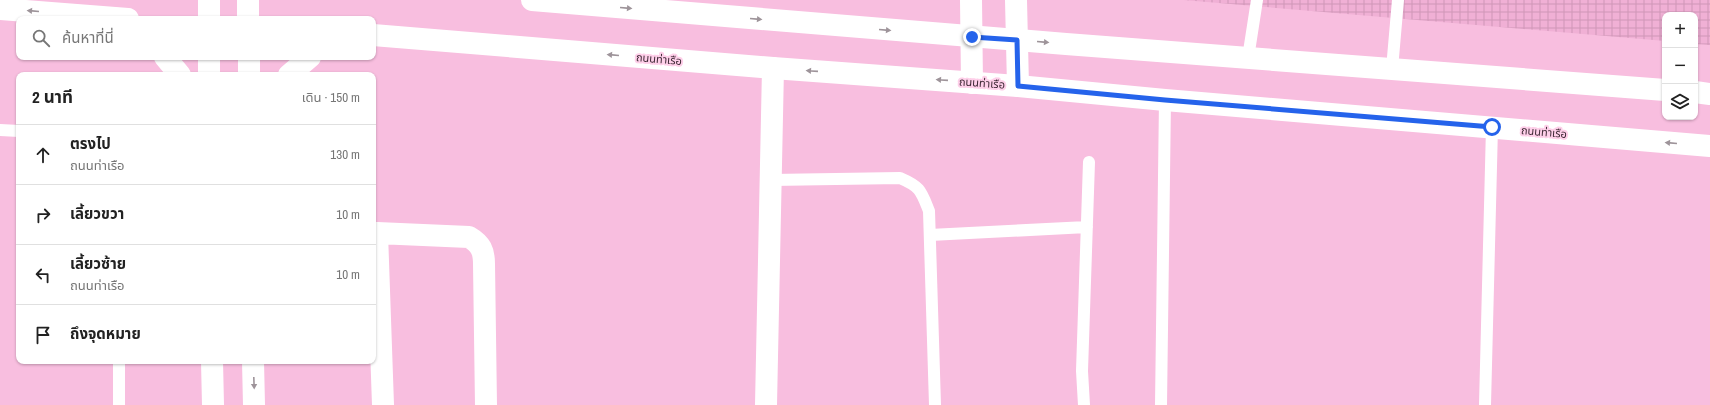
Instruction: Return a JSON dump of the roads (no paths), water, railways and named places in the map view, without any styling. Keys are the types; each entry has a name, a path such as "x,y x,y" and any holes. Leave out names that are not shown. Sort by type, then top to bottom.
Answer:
{"street":[{"path":"209,0 209,16"},
{"path":"248,0 248,16"},
{"path":"532,0 972,37 1662,90"},
{"path":"971,0 972,83"},
{"path":"1016,0 1018,86"},
{"path":"0,8 86,16"},
{"name":"ถนนท่าเรือ","path":"376,36 1018,86 1165,100 1710,146"},
{"path":"168,60 178,72"},
{"path":"209,60 209,72"},
{"path":"249,60 249,72"},
{"path":"292,72 306,60"},
{"path":"766,405 773,68"},
{"path":"1698,92 1710,94"},
{"path":"376,233 470,237 481,245 484,260 486,405"},
{"path":"376,258 382,405"},
{"path":"212,364 213,405"},
{"path":"253,364 254,405"}],"lane":[{"path":"1248,58 1257,0"},
{"path":"1392,69 1398,0"},
{"path":"1161,405 1165,100"},
{"path":"1485,405 1492,127"},
{"path":"0,130 16,131"},
{"path":"1084,405 1082,370 1089,162"},
{"path":"771,180 900,178 915,185 922,192 929,211 935,405"},
{"path":"930,235 1088,227"},
{"path":"119,364 119,405"}]}
